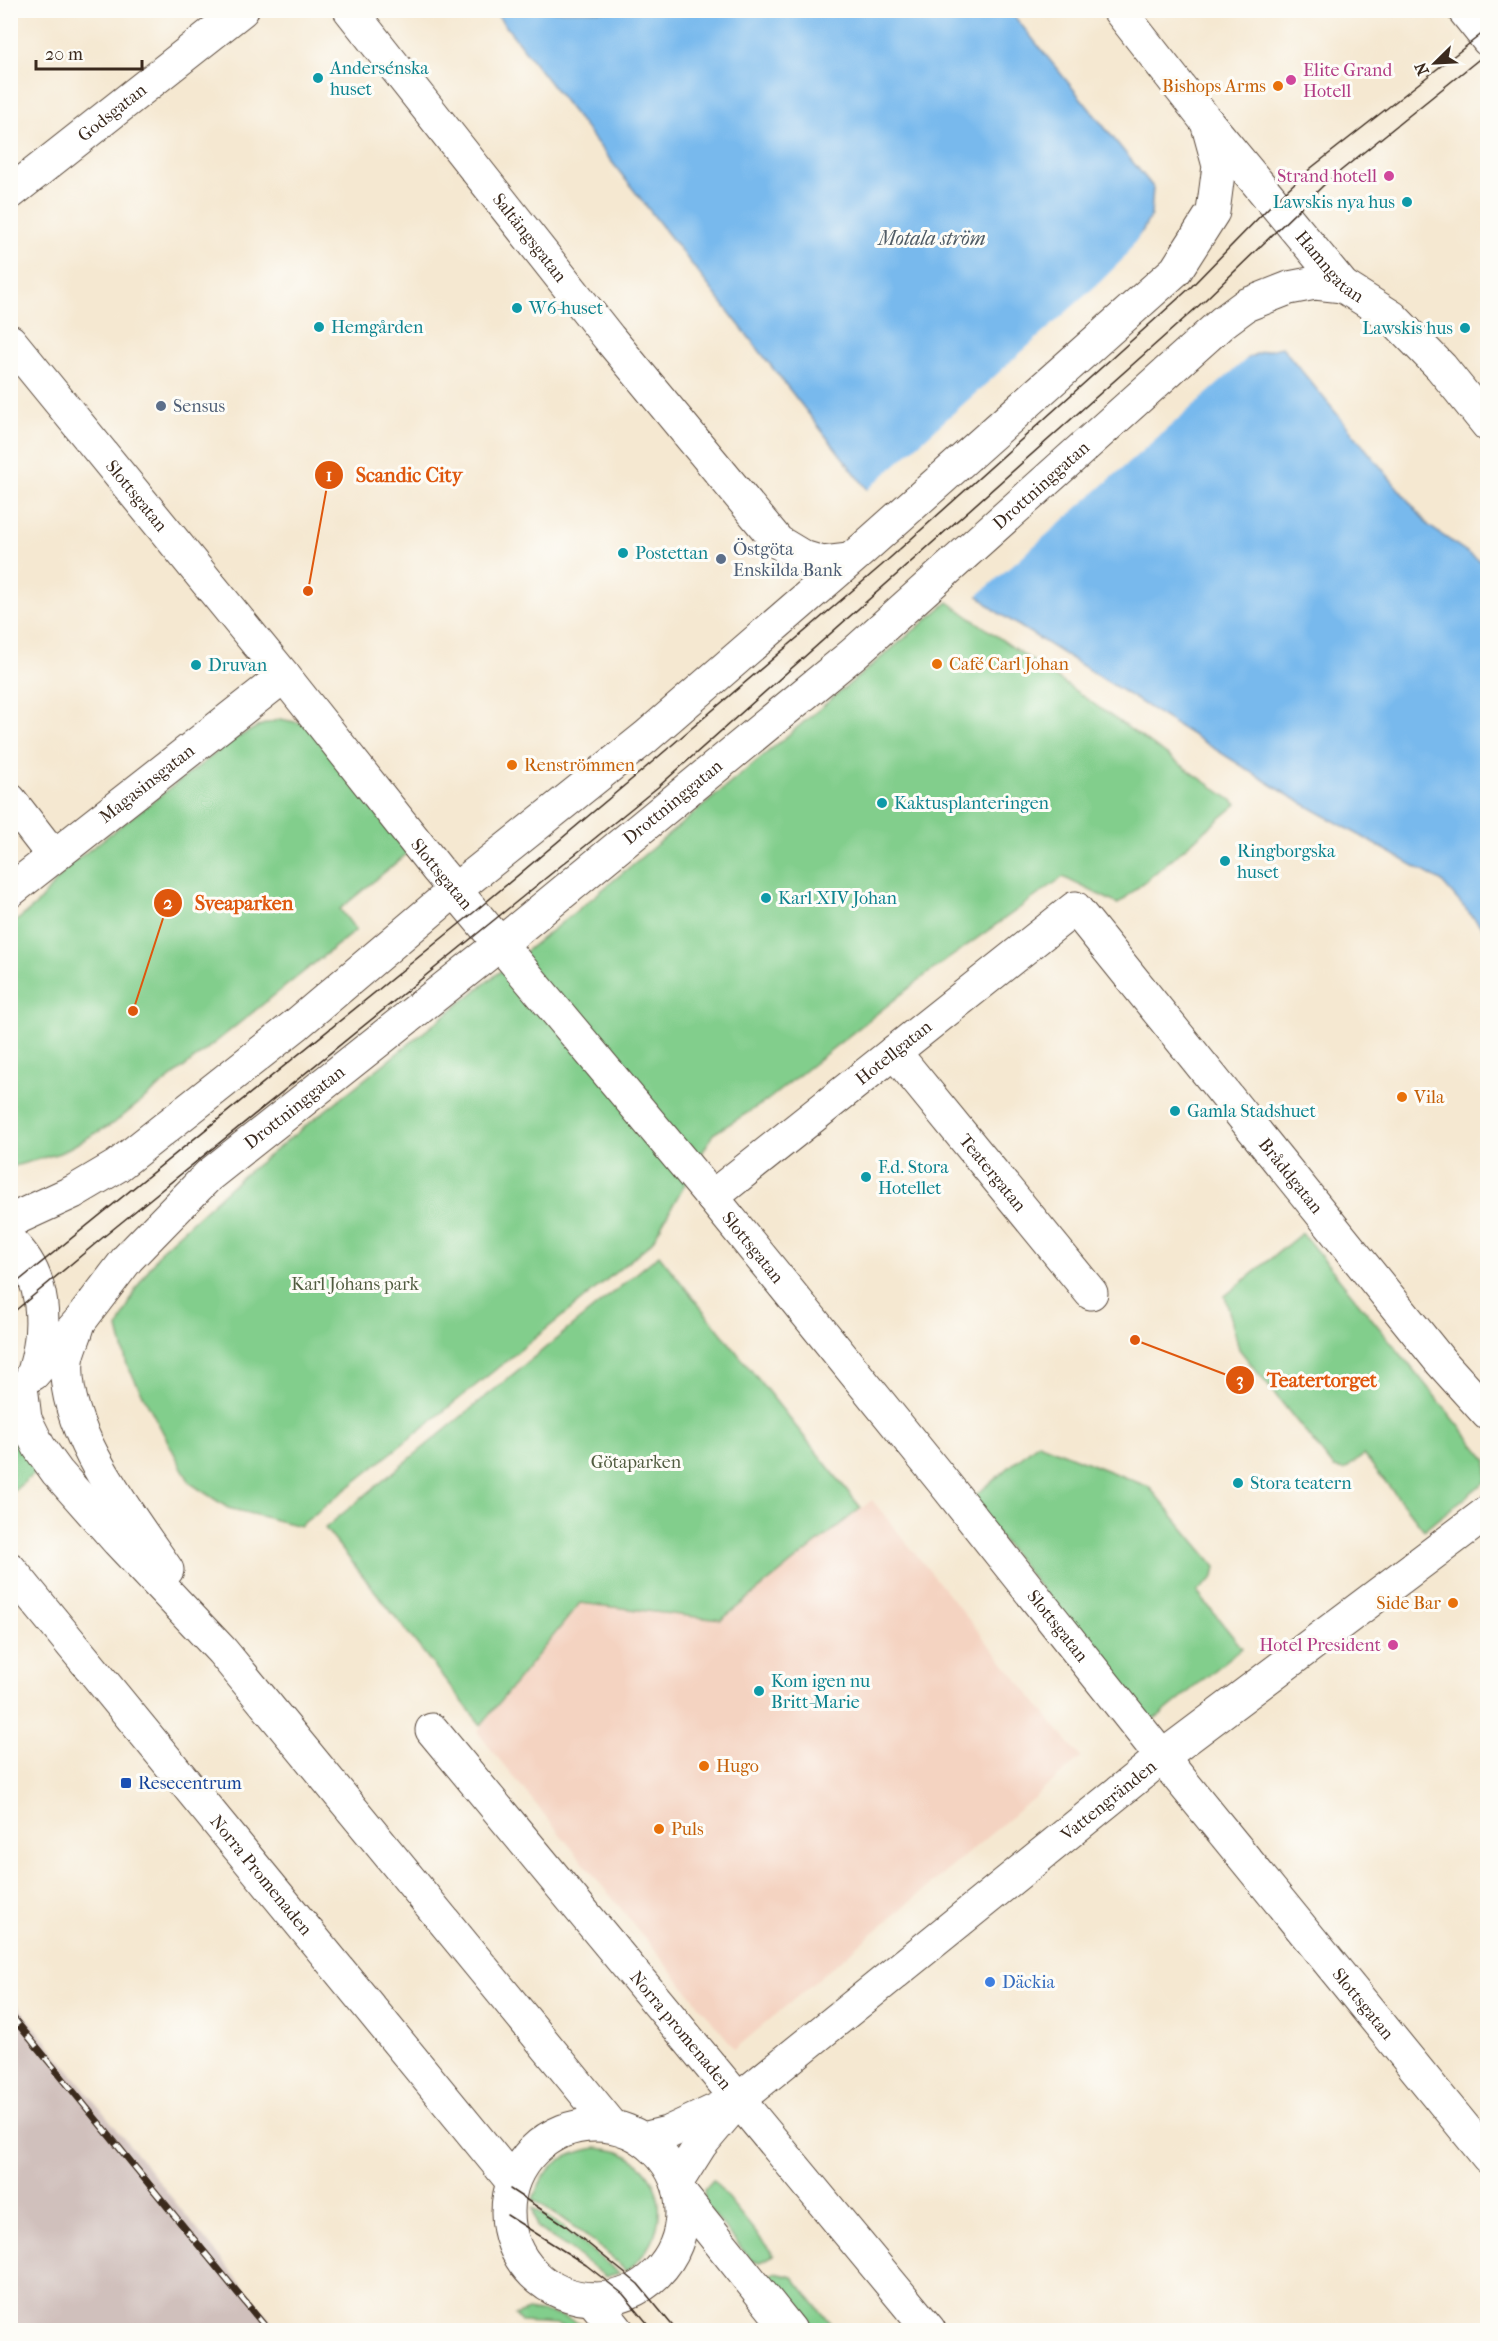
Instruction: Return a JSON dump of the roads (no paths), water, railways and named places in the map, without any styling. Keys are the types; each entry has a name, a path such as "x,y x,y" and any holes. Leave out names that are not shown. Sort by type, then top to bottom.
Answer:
{"street":[{"name":"Godsgatan","path":"10,193 242,10"},
{"name":"Saltängsgatan","path":"350,10 609,338 778,542 804,557 823,563 857,554"},
{"name":"Hamngatan","path":"1119,10 1207,122 1344,286 1392,317 1442,367 1488,425"},
{"path":"1464,10 1488,40"},
{"path":"10,1221 73,1192 117,1166 297,1024 455,890 646,737 857,554 1176,270 1213,212 1219,166 1207,122"},
{"name":"Drottninggatan","path":"22,1392 128,1258 208,1176 500,944 853,654 1223,322 1246,305 1289,288 1315,284 1344,286"},
{"name":"Slottsgatan","path":"10,341 284,676 455,890 935,1465 1162,1757 1488,2157"},
{"name":"Magasinsgatan","path":"10,891 284,676"},
{"path":"10,800 44,844 58,853"},
{"name":"Hotellgatan","path":"712,1197 1075,908"},
{"name":"Bråddgatan","path":"1075,908 1283,1187 1488,1414"},
{"name":"Teatergatan","path":"894,1052 1091,1293"},
{"path":"10,1242 31,1271 43,1318 42,1347 22,1392 25,1419 39,1447 57,1472 117,1541 222,1651 612,2126"},
{"path":"80,1321 67,1359 68,1392 88,1446 114,1491 222,1651"},
{"name":"Vattengränden","path":"679,2188 701,2144 739,2099 1162,1757 1488,1512"},
{"name":"Norra Promenaden","path":"10,1569 512,2181"},
{"name":"Norra promenaden","path":"432,1730 929,2331"},
{"name":"Vattengränden","path":"643,2139 677,2129 739,2099"},
{"path":"679,2188 682,2209 678,2239 663,2266 640,2286 623,2294 592,2299 573,2297 556,2290 540,2280 519,2256 509,2229 507,2215 512,2181 521,2164 533,2150 546,2139 561,2131 595,2124 612,2126 643,2139 664,2158 679,2188 790,2331"},
{"path":"592,2299 617,2331"}],"water":[{"name":"Motala ström","path":"494,11 1010,11 1153,187 1151,215 1137,241 1243,360 1261,352 1282,347 1429,526 1487,566 1487,933 1441,881 1288,795 997,612 923,549 868,490"}],"tram line":[{"path":"10,1288 473,913 644,769 881,566 1191,287 1274,202 1311,168 1488,29"},
{"path":"10,1315 658,787 1204,301 1328,181 1488,52"},
{"path":"510,2189 565,2225 638,2284 676,2330"},
{"path":"507,2215 586,2265 623,2294 653,2330"}],"railway":[{"path":"10,2014 268,2330"},
{"path":"10,2321 18,2330"}],"place":[{"name":"Andersénska huset","path":"318,78"},
{"name":"Elite Grand Hotell","path":"1291,80"},
{"name":"Bishops Arms","path":"1278,86"},
{"name":"Strand hotell","path":"1389,176"},
{"name":"Lawskis nya hus","path":"1407,202"},
{"name":"W6-huset","path":"517,308"},
{"name":"Hemgården","path":"319,327"},
{"name":"Lawskis hus","path":"1465,328"},
{"name":"Sensus","path":"161,406"},
{"name":"Postettan","path":"623,553"},
{"name":"Östgöta Enskilda Bank","path":"721,559"},
{"name":"Scandic City","path":"308,591"},
{"name":"Café Carl Johan","path":"937,664"},
{"name":"Druvan","path":"196,665"},
{"name":"Renströmmen","path":"512,765"},
{"name":"Kaktusplanteringen","path":"882,803"},
{"name":"Ringborgska huset","path":"1225,861"},
{"name":"Karl XIV Johan","path":"766,898"},
{"name":"Sveaparken","path":"133,1011"},
{"name":"Vila","path":"1402,1097"},
{"name":"Gamla Stadshuet","path":"1175,1111"},
{"name":"F.d. Stora Hotellet","path":"866,1177"},
{"name":"Teatertorget","path":"1135,1340"},
{"name":"Stora teatern","path":"1238,1483"},
{"name":"Side Bar","path":"1453,1603"},
{"name":"Hotel President","path":"1393,1645"},
{"name":"Kom igen nu Britt-Marie","path":"759,1691"},
{"name":"Hugo","path":"704,1766"},
{"name":"Resecentrum","path":"126,1783"},
{"name":"Puls","path":"659,1829"},
{"name":"Däckia","path":"990,1982"}],"park label":[{"name":"Karl Johans park","path":"355,1284"},
{"name":"Götaparken","path":"636,1462"}]}
